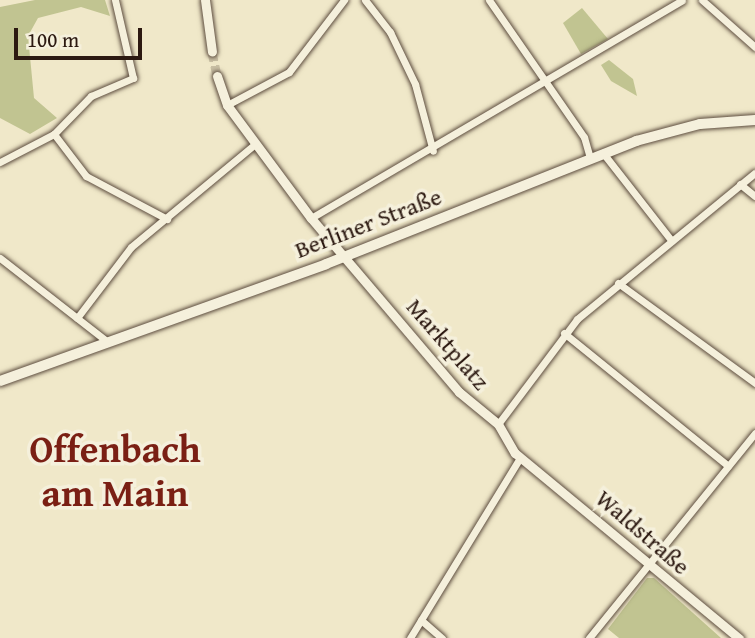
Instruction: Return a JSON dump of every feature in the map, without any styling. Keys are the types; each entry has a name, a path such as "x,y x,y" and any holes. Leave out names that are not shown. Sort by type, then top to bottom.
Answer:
{"main road":[{"name":"Berliner Straße","path":"0,382 345,256 603,153 699,124 755,120"}],"street":[{"path":"0,162 54,134 84,101 131,80 115,0"},
{"path":"205,0 212,52"},
{"path":"226,105 289,72 344,0"},
{"path":"365,0 390,32 415,84 433,151"},
{"path":"489,0 543,82 584,137 590,158"},
{"path":"311,218 433,151 682,0"},
{"path":"702,0 755,47"},
{"name":"Marktplatz","path":"217,76 226,105 311,218 459,392 498,424 520,458"},
{"path":"54,134 86,176 167,219"},
{"path":"76,318 131,247 255,145"},
{"path":"603,153 671,240"},
{"path":"498,424 564,333 618,283 755,173"},
{"path":"740,184 755,196"},
{"path":"0,258 108,342"},
{"path":"618,283 755,383"},
{"path":"564,333 728,466"},
{"path":"589,638 755,433"},
{"path":"410,638 520,458"},
{"name":"Waldstraße","path":"520,458 652,562 739,638"},
{"path":"421,620 442,638"}],"green space":[{"path":"35,0 105,0 110,16 81,7 38,18 28,36 34,98 57,118 30,134 0,118 0,7"},
{"path":"582,8 608,39 581,54 563,23"},
{"path":"609,60 633,79 637,96 611,81 601,65"},
{"path":"647,578 654,578 721,638 619,638 608,629"}],"tunnel":[{"path":"212,52 217,76"}],"district":[{"name":"Offenbach am Main","path":"115,471"}]}
